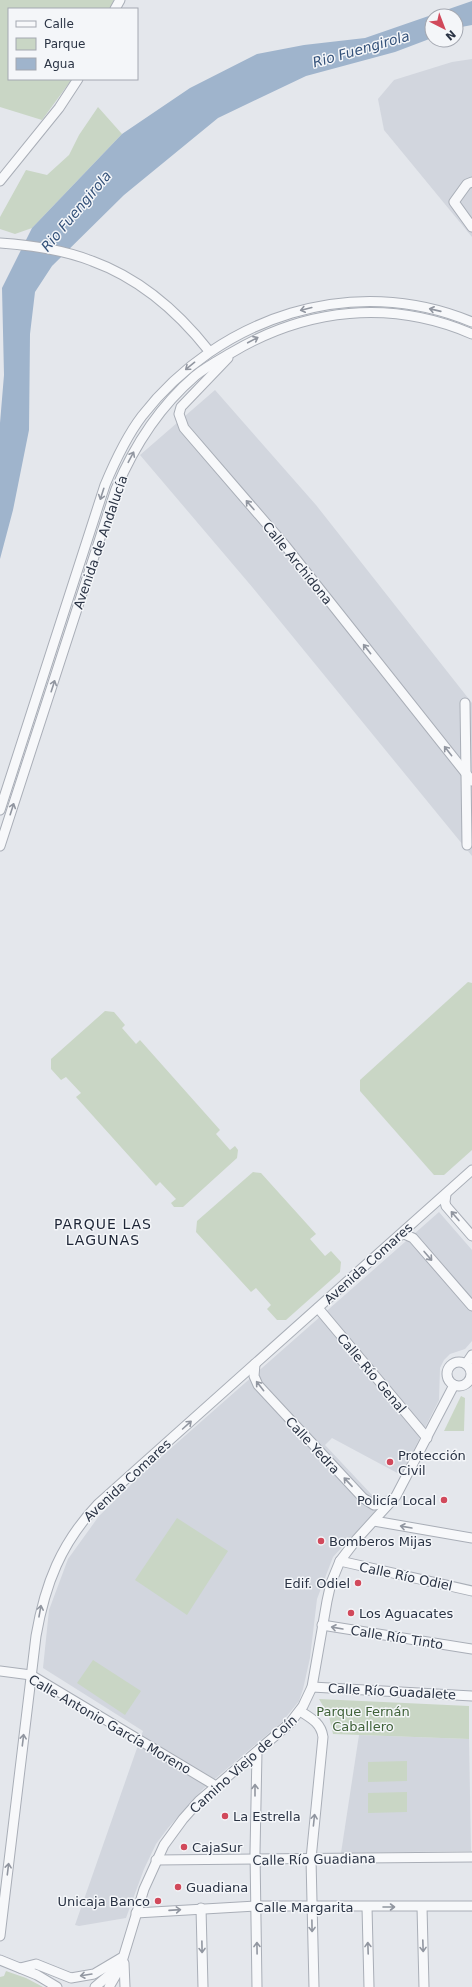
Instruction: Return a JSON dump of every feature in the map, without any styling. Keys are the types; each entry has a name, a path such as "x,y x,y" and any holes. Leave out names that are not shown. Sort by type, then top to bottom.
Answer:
{"street":[{"path":"0,181 59,108 77,80"},
{"path":"472,182 467,184 454,202 472,227"},
{"path":"0,243 69,254 94,261 150,293 171,309 193,330 209,351"},
{"name":"Avenida de Andalucía","path":"0,810 94,518 115,460 141,418 156,398 188,367 209,351 252,327 289,313 337,303 382,302 434,309 472,322"},
{"name":"Avenida de Andalucía","path":"0,846 105,521 125,467 137,446 166,406 196,376 237,349 259,337 292,324 314,318 341,314 376,313 408,316 432,320 472,334"},
{"name":"Calle Archidona","path":"237,349 181,407 179,414 184,428 284,544 469,778"},
{"path":"466,703 469,778 467,845"},
{"name":"Avenida Comares","path":"0,1936 31,1675 42,1603 50,1577 63,1552 86,1518 98,1504 472,1170"},
{"path":"446,1194 446,1206 472,1236"},
{"path":"399,1236 404,1234 413,1238 472,1306"},
{"name":"Calle Río Genal","path":"318,1308 427,1438"},
{"path":"466,1364 472,1355"},
{"path":"457,1361 466,1364 471,1371 471,1381 461,1386 454,1385 447,1376 448,1369 457,1361"},
{"name":"Calle Yedra","path":"255,1364 254,1376 258,1385 363,1498 374,1505 391,1502"},
{"name":"Camino Viejo de Coín","path":"109,1987 120,1968 122,1956 136,1913 156,1860 182,1819 216,1786 290,1723 300,1711 312,1687 322,1625 331,1583 340,1561 356,1540 391,1502 407,1478 454,1385"},
{"path":"374,1521 472,1538"},
{"name":"Calle Río Odiel","path":"340,1561 472,1591"},
{"name":"Calle Río Tinto","path":"322,1625 411,1641 472,1649"},
{"name":"Calle Antonio García Moreno","path":"0,1671 31,1675 216,1786"},
{"name":"Calle Río Guadalete","path":"312,1687 472,1696"},
{"path":"300,1711 317,1723 321,1730 322,1737 311,1859 314,1987"},
{"path":"256,1752 255,1859 257,1987"},
{"name":"Calle Río Guadiana","path":"156,1860 472,1856"},
{"name":"Calle Margarita","path":"136,1913 201,1908 256,1906 472,1906"},
{"path":"367,1907 369,1987"},
{"path":"422,1907 424,1987"},
{"path":"201,1908 203,1987"},
{"path":"20,1968 36,1964 71,1978 94,1974 122,1956 125,1987"},
{"name":"Camino Viejo de Coín","path":"95,1987 108,1976 122,1956"},
{"path":"1,1958 54,1986"}],"shaded area":[{"path":"472,59 472,237 384,130 378,99 394,80 452,62"},
{"path":"215,390 316,505 472,703 472,856 253,588 140,455"},
{"path":"439,1212 472,1250 472,1341 465,1349 450,1354 444,1360 440,1368 439,1400 401,1475 332,1438 325,1445 372,1495 378,1498 391,1494 333,1557 317,1599 310,1658 299,1701 282,1722 203,1789 168,1828 156,1844 144,1869 126,1918 79,1926 75,1925 143,1731 43,1668 49,1610 68,1559 99,1516 144,1472"},
{"path":"359,1735 469,1739 471,1851 341,1853"}],"green space":[{"path":"0,0 114,0 110,8 8,8 8,80 71,80 42,120 0,107"},
{"path":"98,107 122,134 32,228 15,234 0,229 0,217 26,170 47,175 69,155 79,135"},
{"path":"468,982 472,983 472,1150 444,1175 434,1175 360,1091 360,1080"},
{"path":"105,1011 114,1012 125,1025 122,1028 136,1044 140,1040 220,1130 216,1134 230,1150 235,1146 238,1150 237,1158 183,1207 174,1207 171,1203 176,1199 160,1182 156,1186 76,1097 81,1093 66,1077 61,1080 51,1069 51,1059"},
{"path":"253,1172 261,1173 316,1234 310,1239 325,1256 331,1251 341,1262 340,1272 286,1320 277,1320 267,1309 271,1305 256,1288 251,1292 196,1232 197,1221"},
{"path":"461,1396 465,1398 464,1431 444,1431"},
{"path":"177,1518 228,1551 187,1615 135,1580"},
{"path":"93,1660 141,1691 125,1715 77,1683"},
{"name":"Parque Fernán Caballero","path":"319,1699 469,1706 469,1739 333,1734 329,1716"},
{"path":"407,1761 407,1781 368,1782 368,1762"},
{"path":"407,1792 407,1812 368,1813 368,1793"},
{"path":"6,1971 26,1978 43,1987 0,1987 0,1977 4,1976"}],"water":[{"path":"472,1 472,25 464,26 464,8 452,8"},
{"name":"Rio Fuengirola","path":"424,18 424,41 395,52 306,76 218,118 124,195 52,266 35,292 30,334 29,430 13,510 0,559 0,423 4,375 2,288 32,228 122,134 190,88 257,54 304,45 365,38"}],"place":[{"name":"Protección Civil","path":"390,1462"},
{"name":"Policía Local","path":"444,1500"},
{"name":"Bomberos Mijas","path":"321,1541"},
{"name":"Edif. Odiel","path":"358,1583"},
{"name":"Los Aguacates","path":"351,1613"},
{"name":"La Estrella","path":"225,1816"},
{"name":"CajaSur","path":"184,1847"},
{"name":"Guadiana","path":"178,1887"},
{"name":"Unicaja Banco","path":"158,1901"}],"district":[{"name":"PARQUE LAS LAGUNAS","path":"103,1232"}]}
